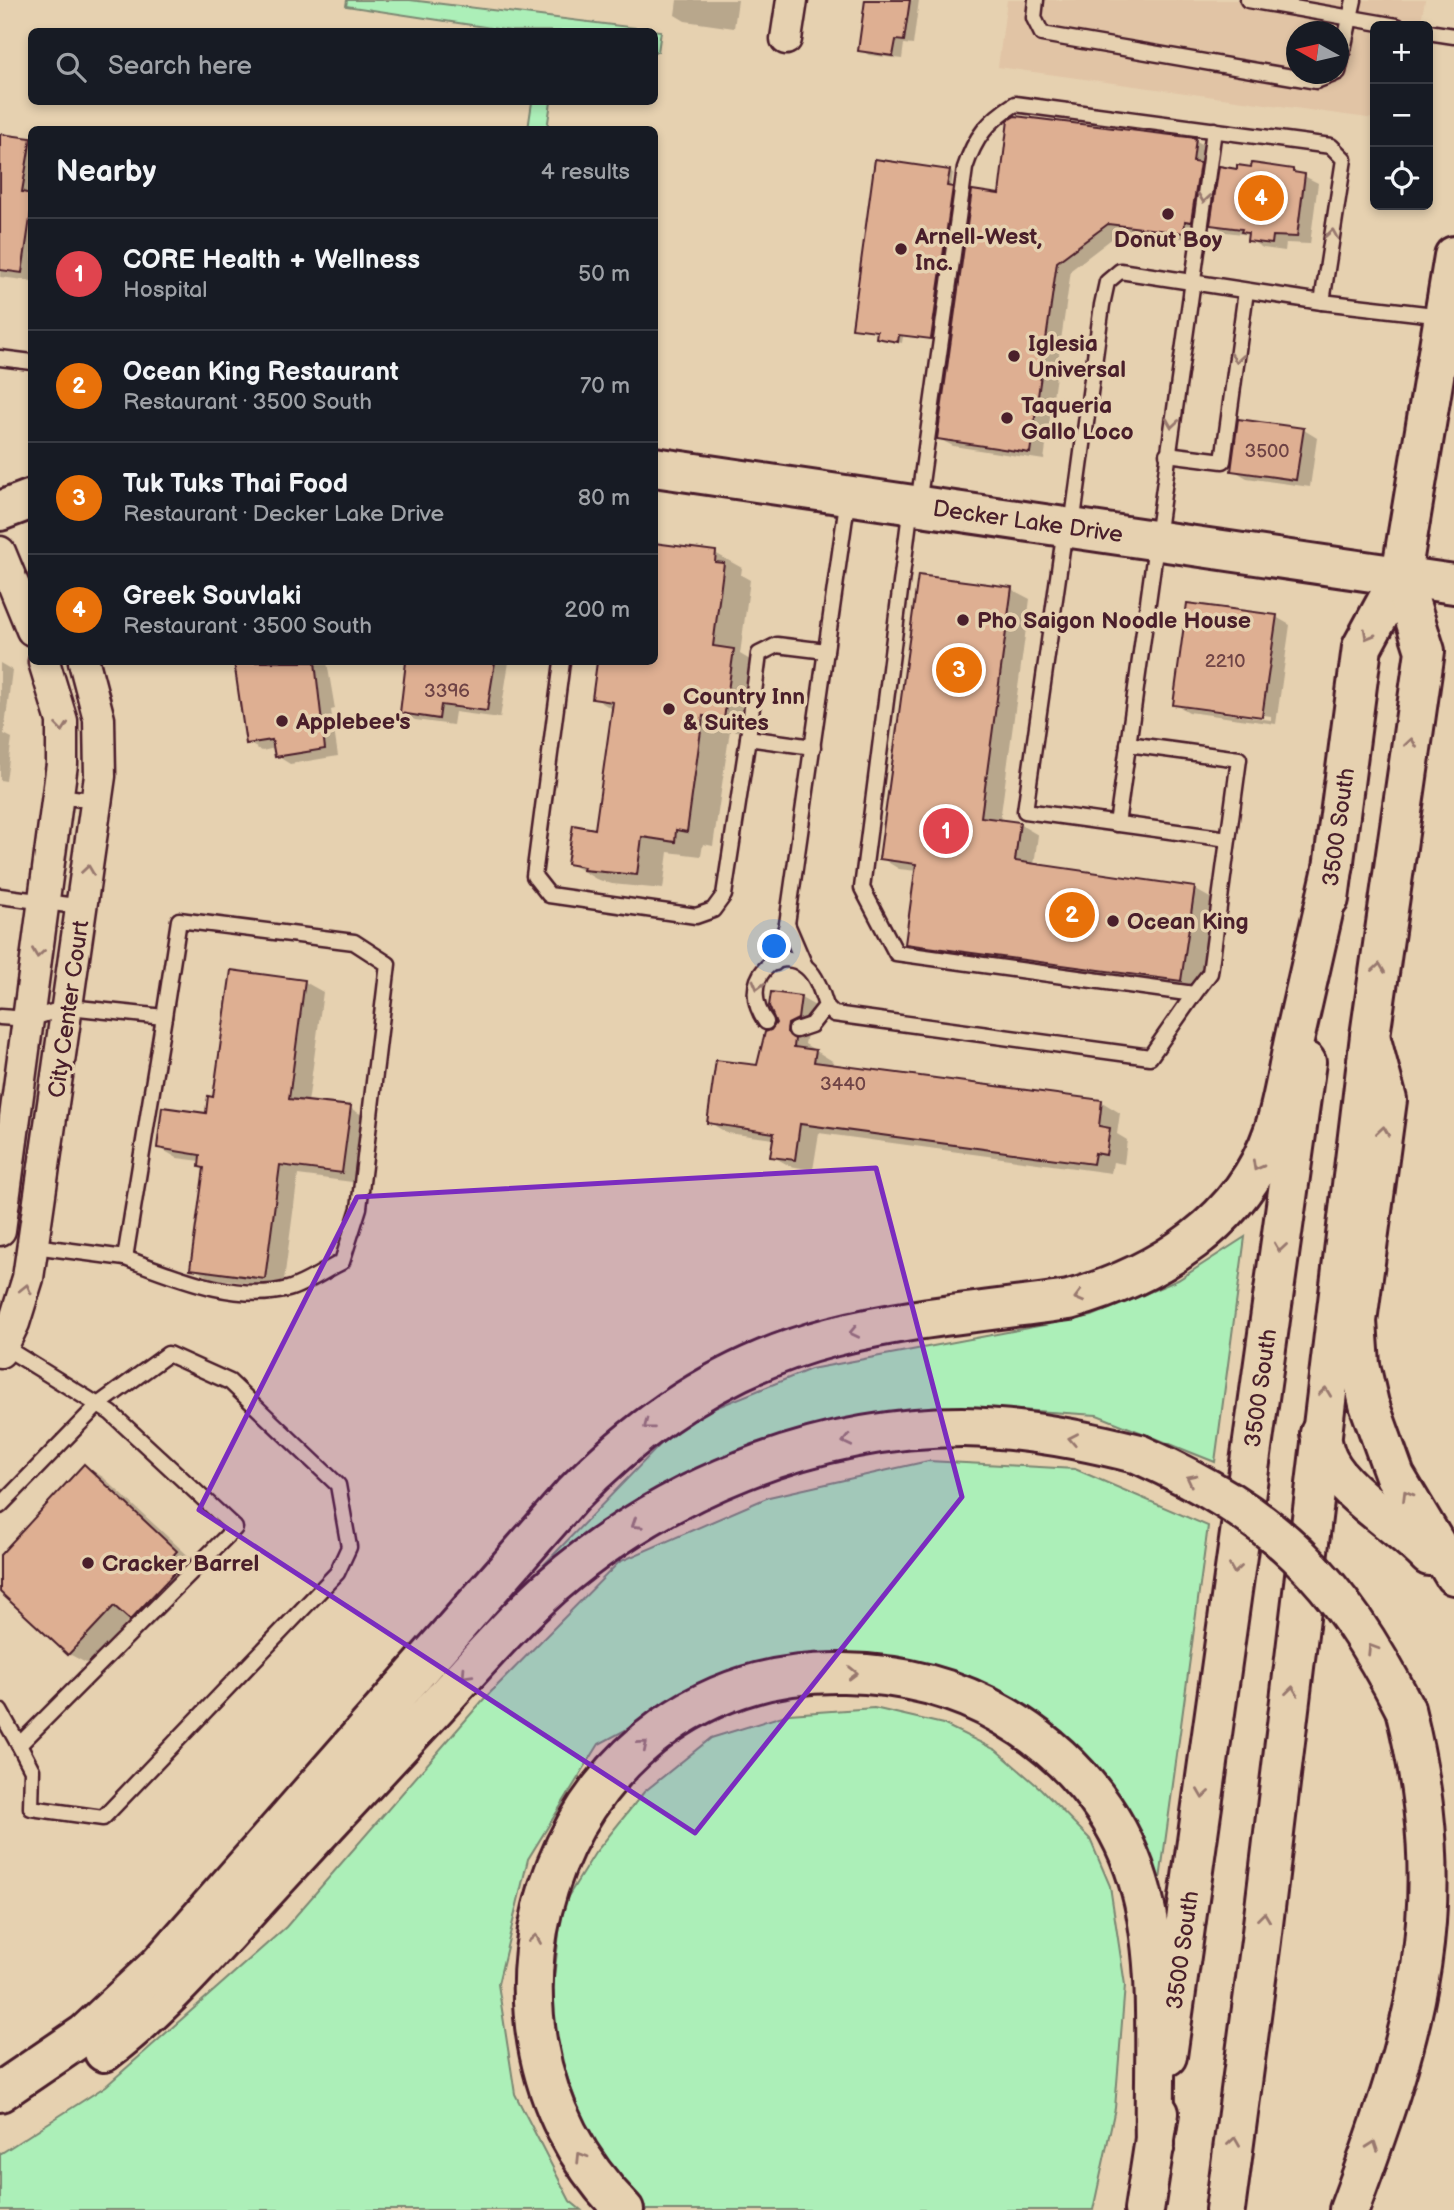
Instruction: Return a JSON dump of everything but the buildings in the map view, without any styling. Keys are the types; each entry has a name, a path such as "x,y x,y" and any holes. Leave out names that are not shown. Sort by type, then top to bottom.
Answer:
{"main road":[{"name":"3500 South","path":"1144,2210 1334,863 1362,647 1401,575 1454,256"},
{"name":"Decker Lake Drive","path":"658,468 1454,584"},
{"name":"3500 South","path":"1225,2210 1261,1941 1320,1433 1370,1036 1424,651 1401,575"},
{"path":"0,2092 85,2034 159,1965 572,1495 628,1440 659,1417 692,1395 761,1360 832,1336 1069,1300 1097,1292 1174,1255 1215,1222 1249,1180 1274,1129 1334,863"},
{"path":"1370,1036 1387,1100 1357,1321 1360,1365 1369,1404 1395,1475 1454,1575"},
{"path":"0,2119 75,2074 147,2016 509,1628 584,1561 649,1515 722,1479 807,1450 891,1432 962,1427 1010,1430 1056,1435 1139,1454 1236,1503 1289,1545 1357,1625 1405,1709 1418,1745 1435,1819 1439,1902 1435,1947 1427,1992 1414,2035 1349,2210"},
{"path":"1320,1433 1328,1461 1349,1487 1408,1534 1454,1583"},
{"path":"624,2210 590,2170 571,2141 556,2110 540,2056 532,2012 531,1978 534,1945 550,1880 578,1819 611,1776 639,1747 664,1728 718,1697 790,1676 827,1672 886,1675 961,1694 1020,1725 1047,1745 1094,1795 1127,1850 1147,1910 1153,1964 1154,2145"}],"street":[{"path":"786,40 792,0"},
{"path":"0,552 28,620"},
{"name":"City Center Court","path":"0,1230 15,1018 45,902 59,796 62,721 45,665"},
{"name":"City Center Court","path":"1,1347 23,1300 34,1246 97,801 99,719 85,665"}],"lane":[{"path":"1036,0 1034,18 1042,34 1286,76"},
{"path":"1248,0 1370,21"},
{"path":"1349,25 1354,0"},
{"path":"1433,33 1454,36"},
{"path":"1194,994 896,953 862,888 965,168 973,144 991,120 1015,104 1331,146 1344,159 1322,302"},
{"path":"1117,824 1214,130"},
{"path":"1228,839 1025,811 1107,282 1120,271 1322,302 1443,316"},
{"path":"1167,454 1223,461 1246,290"},
{"path":"0,358 28,362"},
{"path":"775,963 787,924 848,495"},
{"path":"562,665 534,876 549,895 696,916 713,910 724,895 759,654 777,645 826,651"},
{"path":"748,738 813,747"},
{"path":"787,924 805,965 818,983 826,1006 834,1014 1150,1057 1210,973 1239,759 1128,744"},
{"path":"59,796 97,801"},
{"path":"0,896 83,907"},
{"path":"34,1246 125,1258 184,1280 244,1292 288,1289 342,1262 359,1208 388,964 354,942 179,920 125,1258"},
{"path":"766,1022 755,1001 754,989 765,967 785,960 805,965"},
{"path":"796,1030 811,1025 826,1006"},
{"path":"15,1018 69,1007 164,1017"},
{"path":"1,1347 111,1413 235,1528 19,1745"},
{"path":"0,1507 98,1405 168,1354 230,1382 338,1485 349,1547 337,1573 103,1818 31,1808 32,1770 0,1711"}],"highlighted area":[{"path":"876,1168 962,1497 695,1833 199,1510 357,1197"}],"shaded area":[{"path":"1007,0 1425,0 1421,21 1370,21 1370,118 998,67"}],"green space":[{"path":"347,0 410,0 637,28 491,28 346,6"},
{"path":"658,31 661,31 658,52"},
{"path":"532,105 551,105 547,126 528,126"},
{"path":"1245,1237 1215,1462 1097,1415 987,1408 862,1420 502,1608 683,1421 811,1369 1092,1316 1178,1280"},
{"path":"928,1461 1075,1469 1208,1526 1160,1880 1080,1749 968,1675 845,1654 729,1675 599,1744 528,1859 498,1984 515,2094 570,2201 581,2210 0,2210 0,2154 106,2086 286,1927 483,1700 619,1562 769,1497"},
{"path":"874,1708 943,1724 996,1750 1041,1789 1090,1839 1110,1886 1125,1985 1115,2108 1093,2210 643,2210 599,2164 553,2038 553,1987 562,1906 595,1853 644,1792 711,1738 789,1714"}],"place":[{"name":"Greek Souvlaki","path":"1261,198"},
{"name":"Donut Boy","path":"1168,214"},
{"name":"Arnell-West, Inc.","path":"901,249"},
{"name":"Iglesia Universal","path":"1014,356"},
{"name":"Taqueria Gallo Loco","path":"1007,418"},
{"name":"Pho Saigon Noodle House","path":"963,620"},
{"name":"Tuk Tuks Thai Food","path":"959,670"},
{"name":"Country Inn & Suites","path":"669,709"},
{"name":"Applebee's","path":"282,721"},
{"name":"CORE Health + Wellness","path":"946,831"},
{"name":"Ocean King Restaurant","path":"1072,915"},
{"name":"Ocean King","path":"1113,921"},
{"name":"Cracker Barrel","path":"88,1563"}]}
